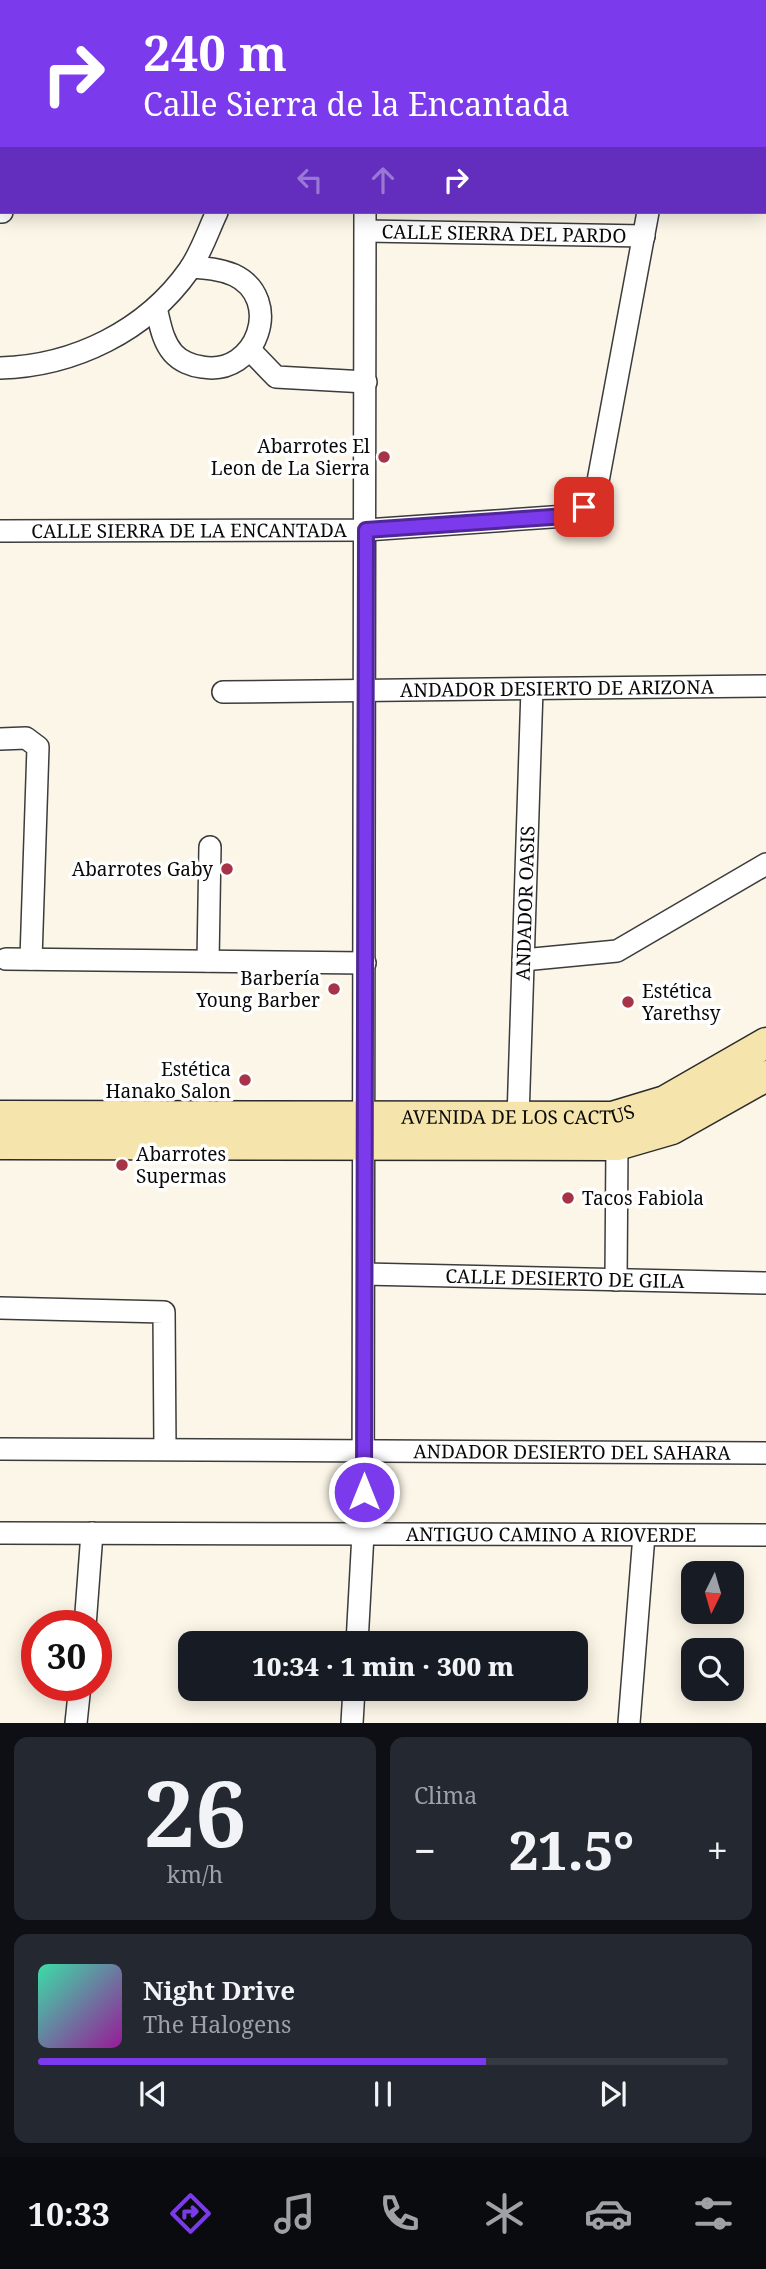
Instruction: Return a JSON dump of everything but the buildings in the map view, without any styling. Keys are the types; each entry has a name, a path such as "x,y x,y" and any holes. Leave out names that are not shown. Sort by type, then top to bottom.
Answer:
{"street":[{"path":"0,368 24,367 78,355 120,334 156,307 191,267 216,214"},
{"path":"645,236 648,214"},
{"path":"358,1631 364,1450 365,221"},
{"name":"CALLE SIERRA DEL PARDO","path":"365,221 645,236"},
{"name":"CALLE SIERRA DE LA ENCANTADA","path":"0,531 366,530 566,516 584,507 596,492 645,236"},
{"path":"156,307 163,335 174,354 192,366 213,369 234,363 250,350 259,331 260,310 251,290 236,276 215,269 191,267"},
{"path":"250,350 276,377 366,382"},
{"name":"ANDADOR DESIERTO DE ARIZONA","path":"223,692 766,686"},
{"name":"ANDADOR OASIS","path":"518,1118 532,689"},
{"path":"0,739 26,738 38,747 31,960"},
{"path":"208,961 210,847"},
{"path":"523,960 617,951 766,864"},
{"path":"6,959 365,963"},
{"name":"AVENIDA DE LOS CACTUS","path":"0,1144 365,1131 518,1118 612,1117 665,1101 766,1043"},
{"name":"AVENIDA DE LOS CACTUS","path":"0,1116 365,1131 617,1145 672,1129 766,1076"},
{"path":"616,1280 617,1145"},
{"name":"CALLE DESIERTO DE GILA","path":"364,1274 766,1283"},
{"path":"0,1308 164,1312 165,1449"},
{"name":"ANDADOR DESIERTO DEL SAHARA","path":"0,1449 766,1453"},
{"name":"ANTIGUO CAMINO A RIOVERDE","path":"0,1533 766,1535"},
{"path":"86,1610 92,1533"},
{"path":"629,1723 644,1535"},
{"path":"76,1723 78,1701"},
{"path":"352,1723 353,1701"}],"place":[{"name":"Abarrotes El Leon de La Sierra","path":"384,457"},
{"name":"Abarrotes Gaby","path":"227,869"},
{"name":"Barbería Young Barber","path":"334,989"},
{"name":"Estética Yarethsy","path":"628,1002"},
{"name":"Estética Hanako Salon","path":"245,1080"},
{"name":"Abarrotes Supermas","path":"122,1165"},
{"name":"Tacos Fabiola","path":"568,1198"}],"route":[{"path":"364,1492 366,530 566,516 584,507"}]}
